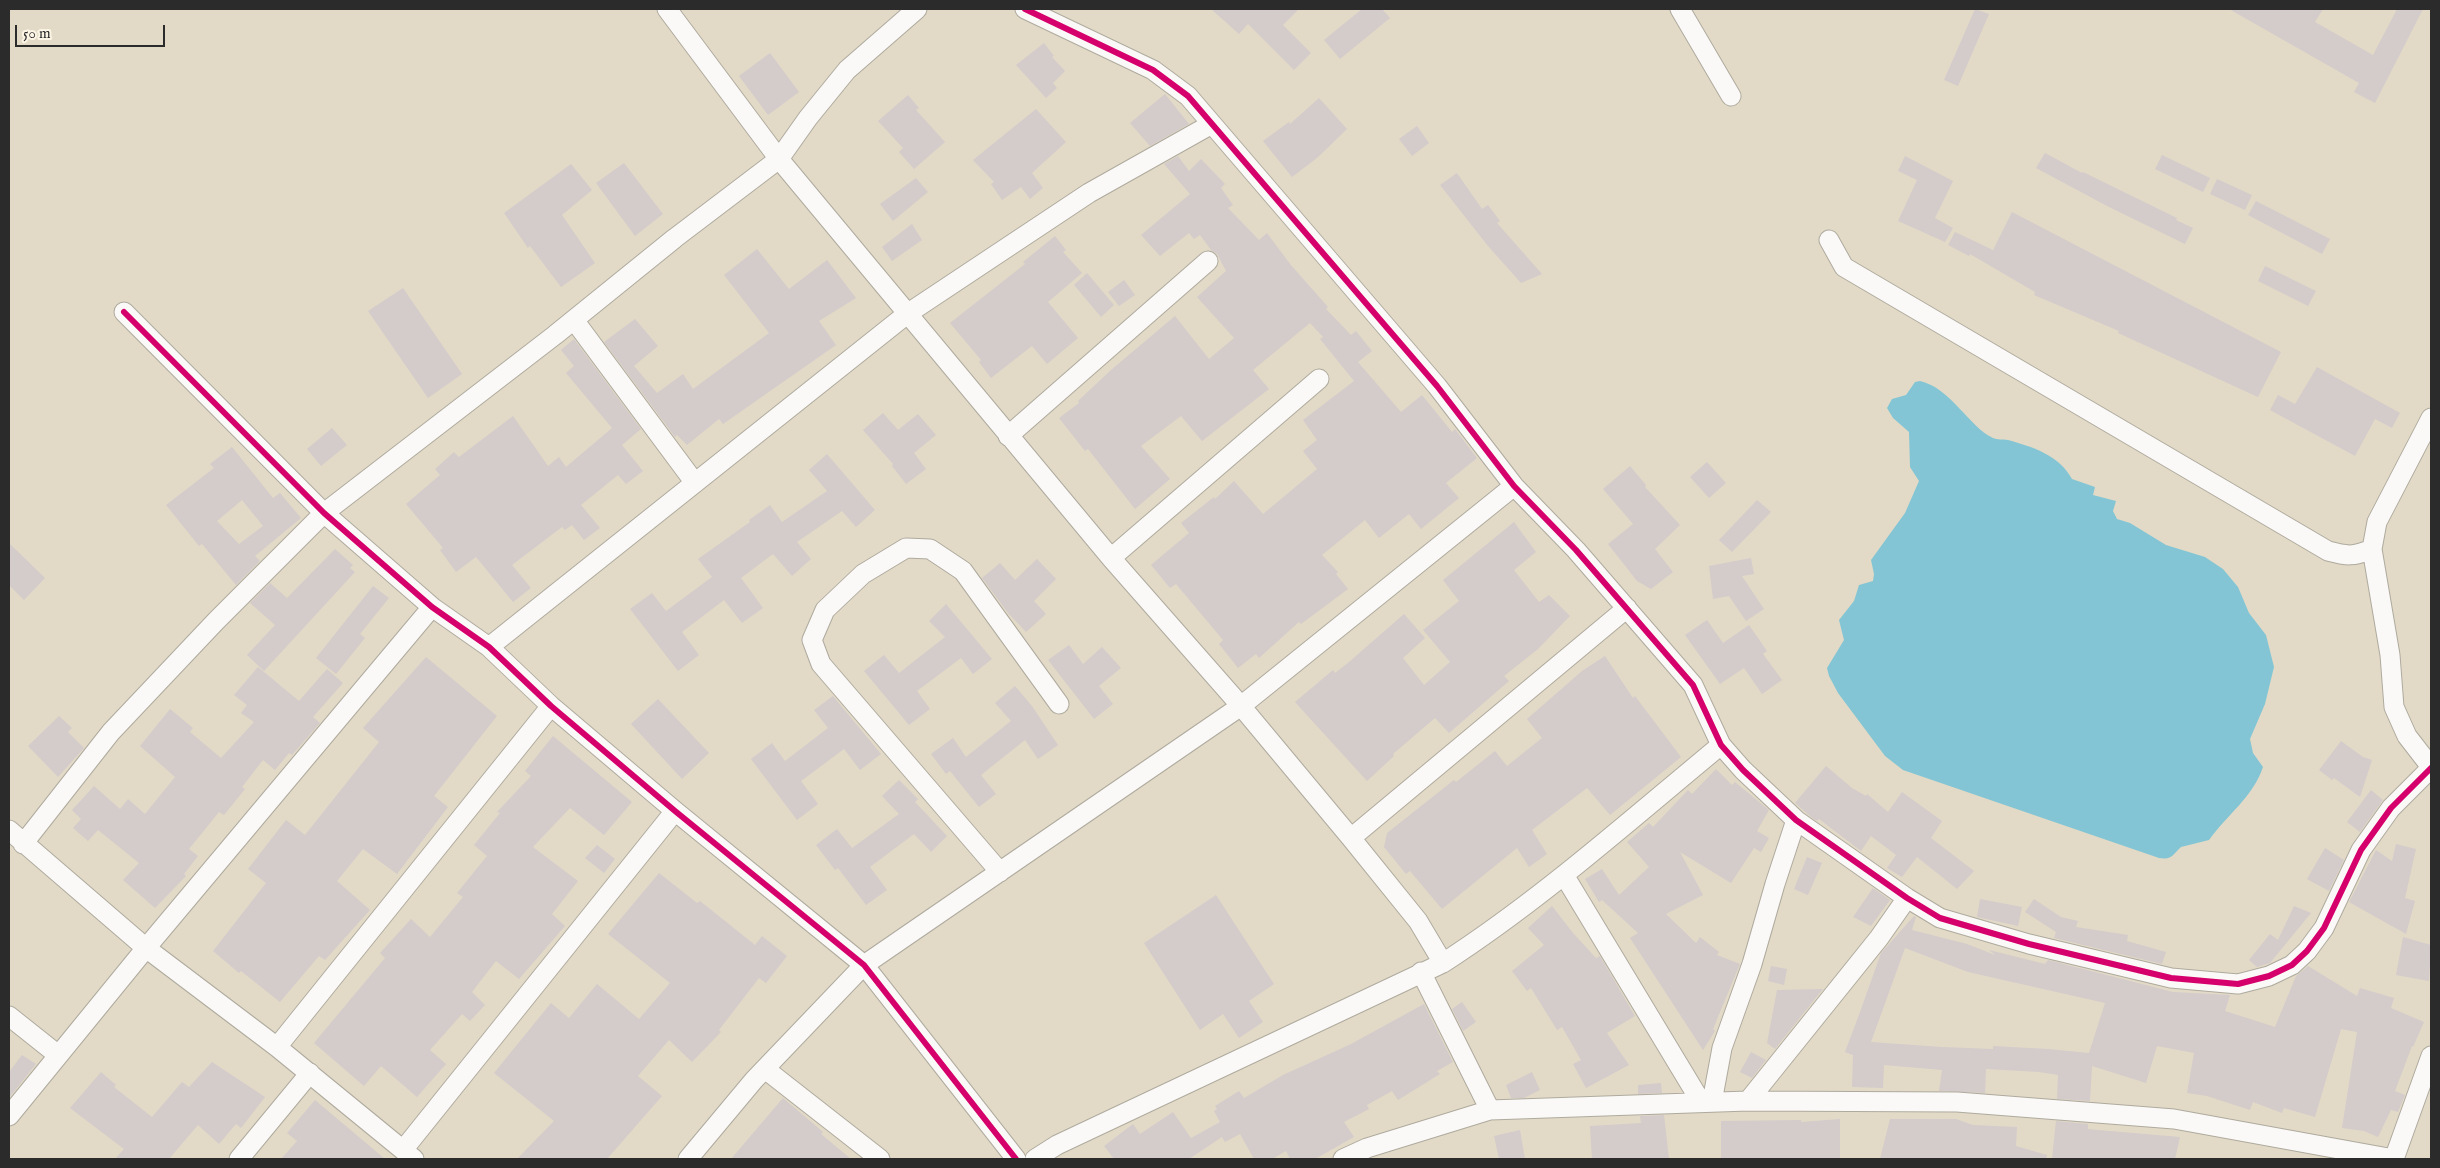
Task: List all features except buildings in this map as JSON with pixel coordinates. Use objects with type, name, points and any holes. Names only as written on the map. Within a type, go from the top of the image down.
[{"type":"street","points":[[667,9],[779,158],[907,314],[1110,558],[1241,706],[1351,838],[1418,921],[1443,963]]},
{"type":"street","points":[[23,844],[111,732],[216,621],[324,513],[574,320],[675,238],[779,158],[808,118],[848,70],[917,9]]},
{"type":"street","points":[[1025,9],[1153,70],[1188,96],[1210,125],[1438,386],[1514,486],[1576,550],[1693,686],[1721,745],[1743,770],[1796,820],[1906,898],[1940,918],[2029,944],[2171,978],[2238,984],[2269,976],[2292,965],[2307,951],[2324,928],[2361,850],[2391,808],[2431,767],[2407,736],[2394,707],[2390,655],[2372,549],[2377,522],[2431,418]]},
{"type":"street","points":[[1680,9],[1731,96]]},
{"type":"street","points":[[489,647],[907,314],[1089,192],[1210,125]]},
{"type":"street","points":[[1829,240],[1844,267],[2328,551],[2345,556],[2356,556],[2372,549]]},
{"type":"street","points":[[1008,436],[1208,261]]},
{"type":"street","points":[[124,312],[324,513],[432,606],[489,647],[551,706],[675,811],[864,965],[1016,1159]]},
{"type":"street","points":[[574,320],[695,483]]},
{"type":"street","points":[[1110,558],[1319,378]]},
{"type":"street","points":[[688,1159],[765,1069],[864,965],[1241,706],[1514,486]]},
{"type":"street","points":[[1000,872],[821,664],[812,640],[825,610],[863,574],[906,548],[930,549],[963,571],[1059,704]]},
{"type":"street","points":[[9,1116],[146,948],[432,606]]},
{"type":"street","points":[[1351,838],[1627,608]]},
{"type":"street","points":[[277,1047],[551,706]]},
{"type":"street","points":[[1035,1159],[1066,1140],[1443,963],[1482,938],[1564,875],[1721,745]]},
{"type":"street","points":[[9,830],[146,948],[310,1073],[408,1155],[675,811]]},
{"type":"street","points":[[1707,1102],[1722,1048],[1752,964],[1796,820]]},
{"type":"street","points":[[1564,875],[1707,1102]]},
{"type":"street","points":[[1748,1101],[1878,938],[1906,898]]},
{"type":"street","points":[[1421,972],[1490,1110]]},
{"type":"street","points":[[9,1016],[58,1055]]},
{"type":"street","points":[[1344,1159],[1367,1148],[1490,1110],[1748,1101],[1957,1102],[2174,1119],[2394,1159],[2431,1056]]},
{"type":"street","points":[[765,1069],[880,1159]]},
{"type":"street","points":[[239,1159],[310,1073]]},
{"type":"water","points":[[1920,381],[1941,391],[1975,425],[1993,438],[2008,440],[2045,453],[2060,464],[2072,479],[2095,487],[2093,495],[2116,501],[2113,511],[2117,519],[2130,523],[2166,545],[2205,557],[2223,569],[2238,587],[2249,613],[2266,635],[2274,667],[2265,704],[2250,739],[2253,753],[2263,767],[2253,788],[2209,840],[2181,847],[2170,858],[2159,858],[1903,770],[1885,756],[1838,693],[1827,668],[1844,640],[1839,620],[1854,601],[1859,585],[1873,581],[1874,574],[1871,560],[1905,513],[1919,481],[1910,467],[1909,432],[1893,418],[1887,408],[1892,399],[1906,395],[1915,382]]},
{"type":"cycle path","points":[[1025,9],[1153,70],[1188,96],[1437,386],[1514,486],[1576,550],[1693,685],[1721,745],[1743,770],[1796,820],[1907,898],[1940,918],[2029,944],[2171,978],[2238,984],[2269,976],[2292,965],[2307,951],[2324,928],[2361,850],[2391,808],[2431,768]]},
{"type":"cycle path","points":[[124,312],[324,513],[432,607],[489,647],[551,706],[675,811],[864,965],[1016,1159]]}]
